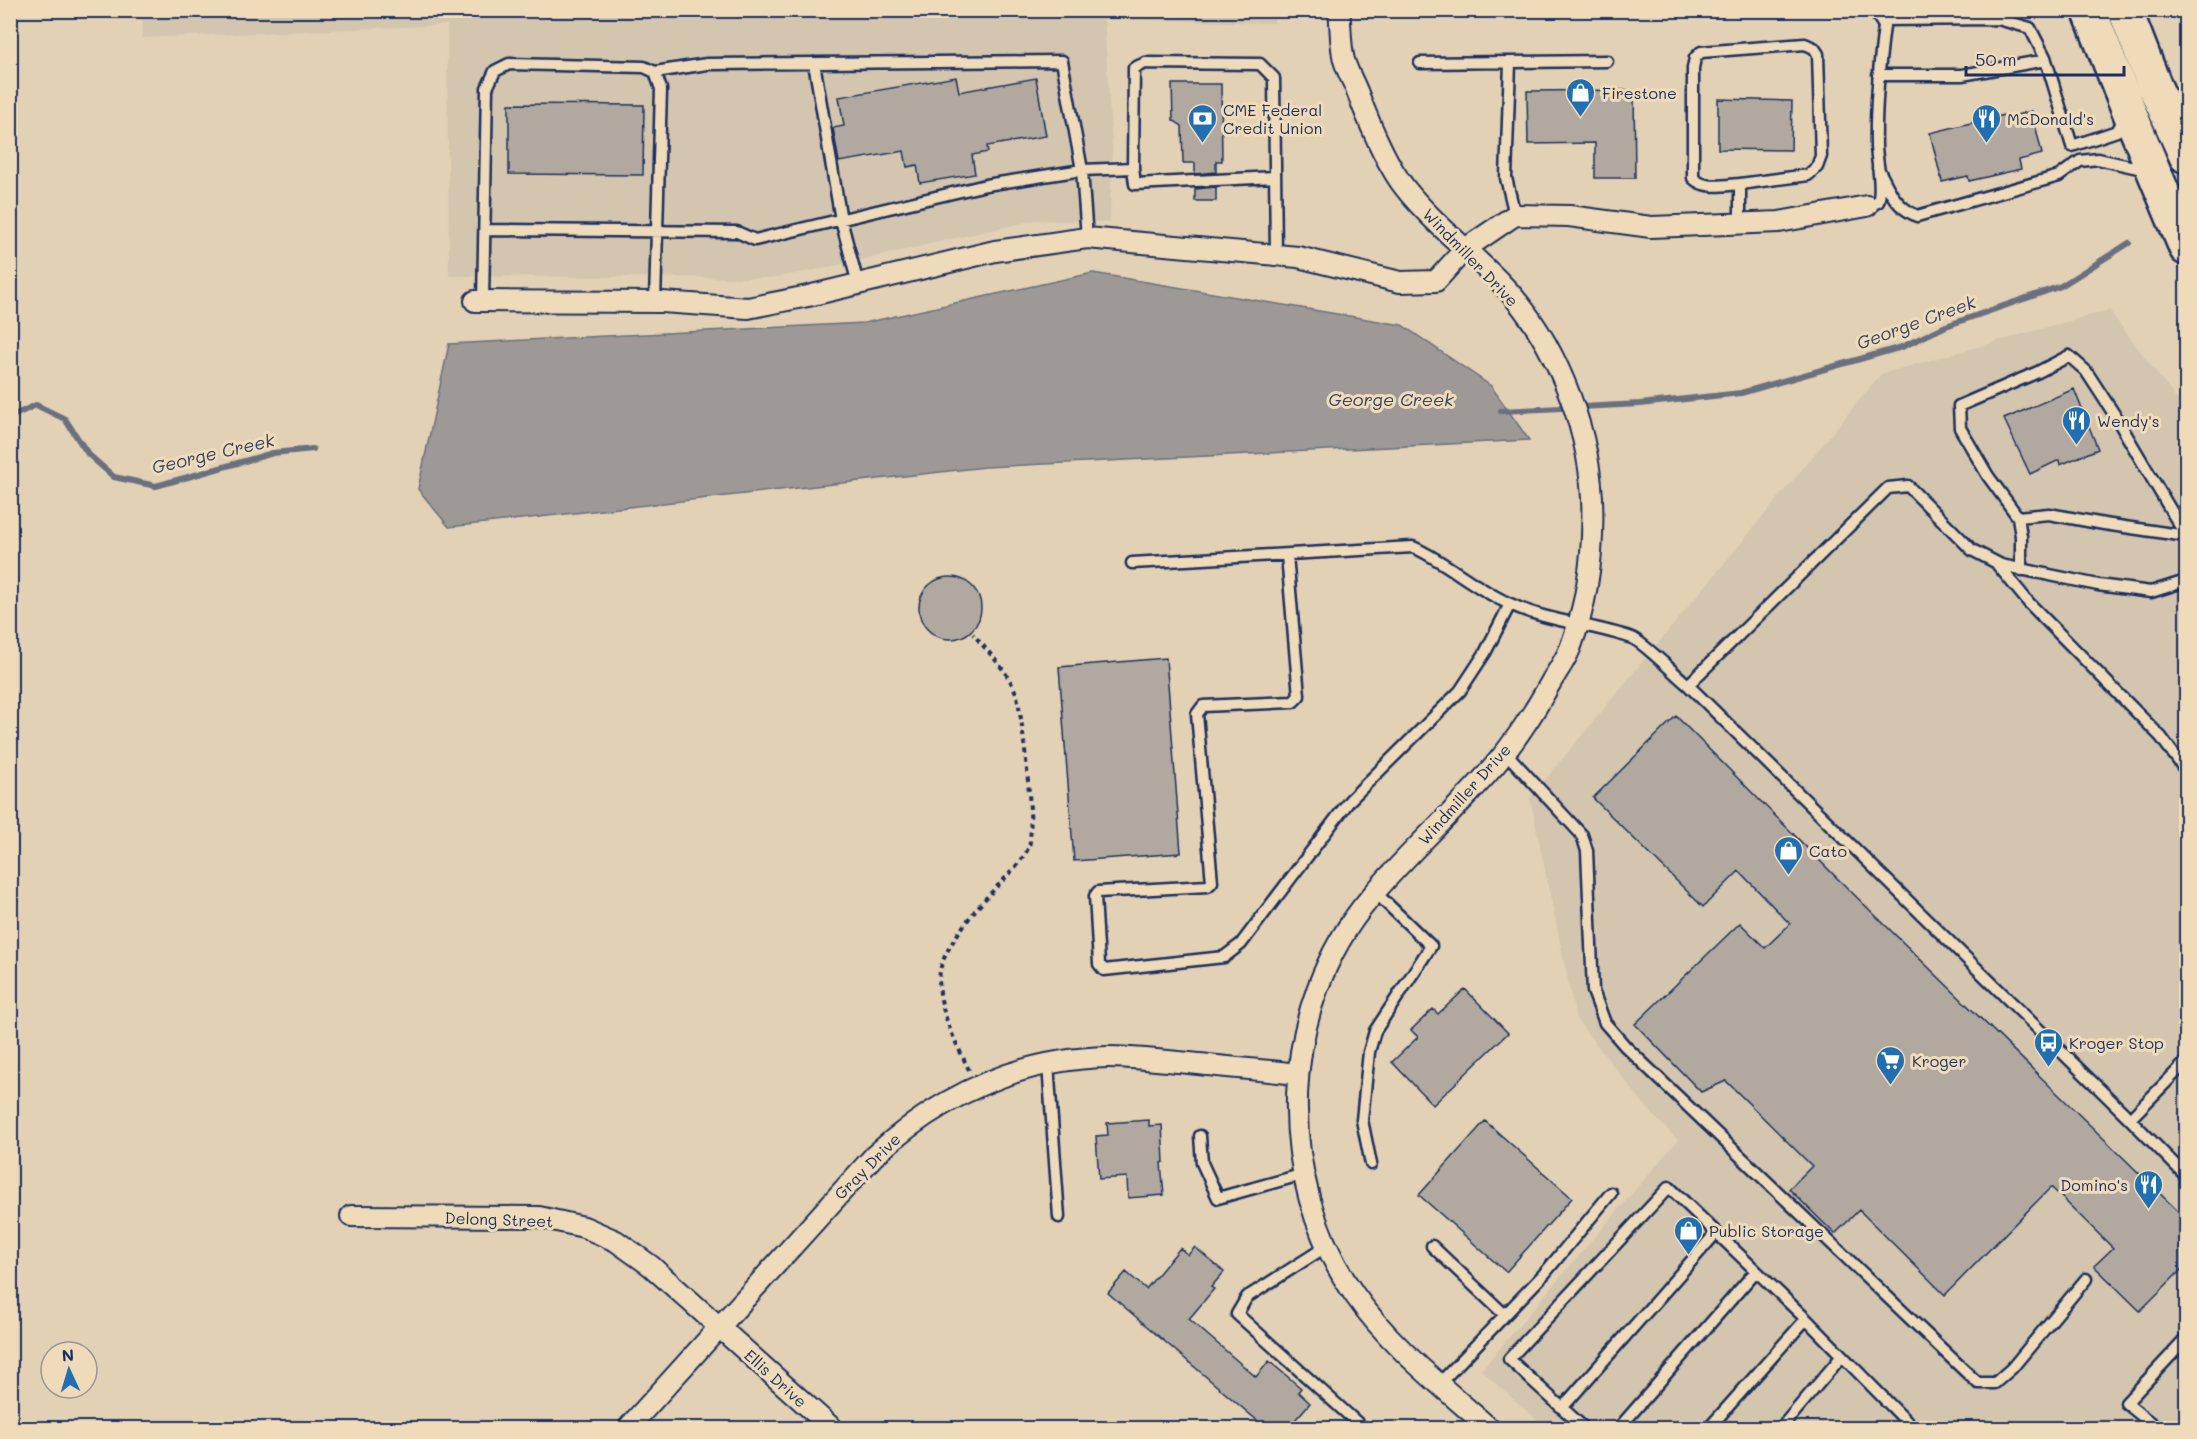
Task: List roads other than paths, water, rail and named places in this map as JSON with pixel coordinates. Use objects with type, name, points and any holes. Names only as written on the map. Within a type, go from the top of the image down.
[{"type":"highway","points":[[2089,10],[2187,248]]},
{"type":"highway","points":[[2125,10],[2155,87],[2187,156]]},
{"type":"street","name":"Windmiller Drive","points":[[1339,10],[1344,59],[1372,129],[1404,186],[1503,285],[1544,338],[1580,420],[1592,498],[1589,584],[1570,649],[1533,714],[1505,752],[1375,892],[1347,929],[1317,991],[1303,1041],[1298,1074],[1297,1128],[1304,1174],[1309,1196],[1327,1246],[1351,1290],[1395,1344],[1489,1428]]},
{"type":"street","points":[[479,301],[655,302],[748,308],[995,251],[1087,238],[1298,257],[1400,282],[1436,281],[1465,249],[1515,215],[1569,216],[1650,227],[1779,222],[1867,206]]},
{"type":"street","name":"Gray Drive","points":[[628,1428],[874,1156],[900,1132],[928,1112],[958,1095],[1006,1075],[1048,1064],[1108,1058],[1144,1059],[1298,1074]]},
{"type":"street","name":"Delong Street","points":[[351,1216],[539,1217],[584,1227],[631,1249],[719,1327]]},
{"type":"street","name":"Ellis Drive","points":[[719,1327],[832,1428]]},
{"type":"lane","points":[[1877,15],[1998,19],[2030,28],[2046,60],[2072,146],[2117,131],[2129,111]]},
{"type":"lane","points":[[1867,206],[1878,202],[1881,195],[1876,125],[1878,75],[1884,26],[1877,15]]},
{"type":"lane","points":[[1805,44],[1814,48],[1818,54],[1821,156],[1818,167],[1808,175],[1740,184],[1709,186],[1698,183],[1693,178],[1692,68],[1695,58],[1701,52],[1805,44]]},
{"type":"lane","points":[[1878,75],[1962,75],[2046,60]]},
{"type":"lane","points":[[479,301],[486,230],[487,87],[495,70],[509,64],[644,67],[655,72],[707,64],[1062,61],[1082,170],[1087,238]]},
{"type":"lane","points":[[1420,63],[1607,61]]},
{"type":"lane","points":[[814,63],[841,220],[858,284]]},
{"type":"lane","points":[[1275,177],[1135,184],[1134,68],[1145,63],[1260,64],[1274,78],[1276,255]]},
{"type":"lane","points":[[1510,63],[1506,178],[1515,215]]},
{"type":"lane","points":[[655,72],[661,89],[655,302]]},
{"type":"lane","points":[[1878,168],[1891,194],[1904,211],[1917,216],[2059,176],[2080,161],[2098,159],[2154,172]]},
{"type":"lane","points":[[486,230],[737,232],[755,240],[986,185],[1082,170],[1134,168]]},
{"type":"lane","points":[[1740,184],[1740,224]]},
{"type":"lane","points":[[2021,570],[2022,536],[2018,517],[1988,476],[1960,428],[1959,406],[2069,356],[2086,370],[2187,536]]},
{"type":"lane","points":[[1688,685],[1888,488],[1908,486],[1972,550],[1996,562],[2021,570],[2098,585],[2151,592],[2187,581]]},
{"type":"lane","points":[[2018,517],[2049,514],[2187,536]]},
{"type":"lane","points":[[1132,563],[1413,548],[1430,555],[1510,604],[1577,625],[1634,639],[1688,685],[2187,1176]]},
{"type":"lane","points":[[1287,555],[1299,696],[1293,702],[1203,706],[1197,714],[1212,882],[1208,886],[1098,892],[1095,896],[1099,963],[1104,970],[1224,957],[1240,944],[1350,800],[1460,691],[1485,653],[1510,604]]},
{"type":"lane","points":[[1996,562],[2029,603],[2161,737],[2187,771]]},
{"type":"lane","points":[[1505,752],[1582,835],[1587,851],[1593,991],[1605,1023],[1625,1046],[1978,1383],[1995,1383],[2012,1368],[2086,1278]]},
{"type":"lane","points":[[1371,1164],[1362,1120],[1369,1053],[1375,1031],[1431,946],[1375,892]]},
{"type":"lane","points":[[2130,1119],[2187,1062]]},
{"type":"lane","points":[[1048,1064],[1059,1217]]},
{"type":"lane","points":[[1200,1136],[1202,1163],[1218,1198],[1304,1174]]},
{"type":"lane","points":[[1584,1428],[1509,1359],[1669,1187],[1806,1319],[1910,1427]]},
{"type":"lane","points":[[1439,1384],[1545,1273],[1611,1193]]},
{"type":"lane","points":[[1562,1408],[1716,1233]]},
{"type":"lane","points":[[1327,1246],[1247,1297],[1237,1314],[1363,1428]]},
{"type":"lane","points":[[1432,1246],[1505,1315]]},
{"type":"lane","points":[[1619,1428],[1756,1271]]},
{"type":"lane","points":[[1709,1428],[1806,1319]]},
{"type":"lane","points":[[2157,1428],[2126,1403],[2187,1339]]},
{"type":"lane","points":[[1781,1428],[1842,1356]]},
{"type":"water","points":[[1093,273],[1402,325],[1491,386],[1529,440],[985,467],[449,527],[418,489],[449,344],[864,323]]},
{"type":"waterway","name":"George Creek","points":[[1501,411],[1640,404],[1741,393],[1902,347],[1946,326],[2061,286],[2129,243]]},
{"type":"waterway","name":"George Creek","points":[[10,417],[36,405],[65,419],[88,454],[114,477],[156,486],[273,453],[313,449]]},
{"type":"place","name":"Firestone","points":[[1581,118]]},
{"type":"place","name":"CME Federal Credit Union","points":[[1202,144]]},
{"type":"place","name":"McDonald's","points":[[1986,144]]},
{"type":"place","name":"Wendy's","points":[[2076,446]]},
{"type":"place","name":"Cato","points":[[1788,876]]},
{"type":"place","name":"Kroger Stop","points":[[2048,1068]]},
{"type":"place","name":"Kroger","points":[[1891,1086]]},
{"type":"place","name":"Domino's","points":[[2149,1210]]},
{"type":"place","name":"Public Storage","points":[[1688,1256]]}]
